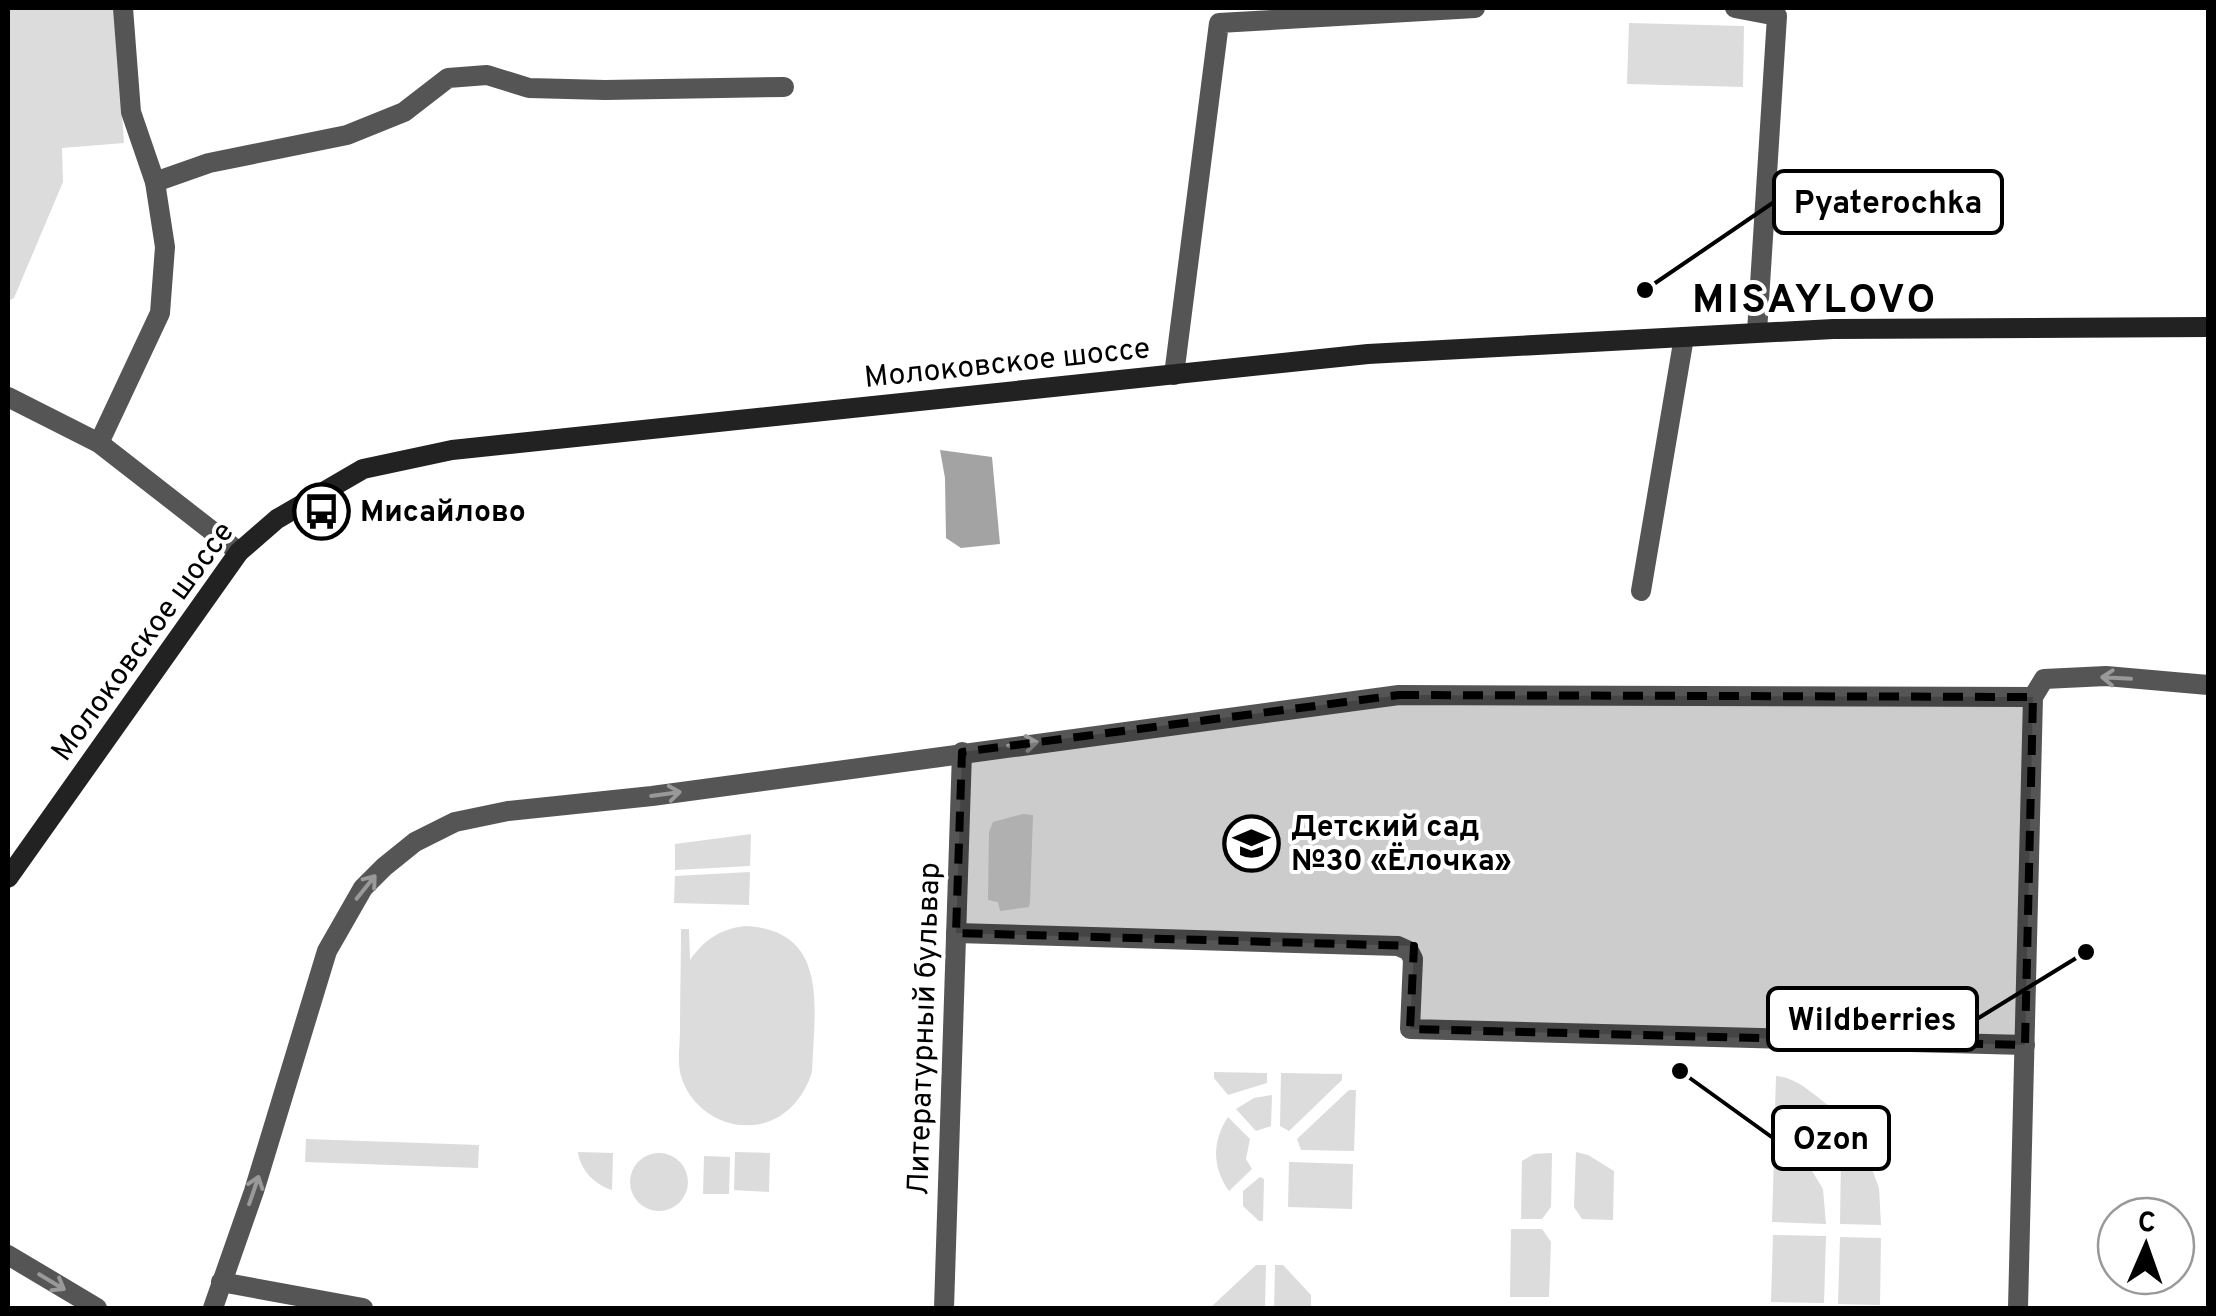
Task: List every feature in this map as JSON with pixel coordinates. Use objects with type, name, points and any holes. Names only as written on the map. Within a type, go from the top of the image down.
[{"type":"main road","name":"Молоковское шоссе","points":[[8,878],[239,552],[276,519],[364,469],[452,450],[1368,354],[1833,329],[2208,327]]},
{"type":"street","points":[[98,443],[160,312],[166,247],[156,182],[131,112],[123,8]]},
{"type":"street","points":[[1174,375],[1219,23],[1476,8]]},
{"type":"street","points":[[1735,8],[1777,16],[1757,332]]},
{"type":"street","points":[[156,182],[209,163],[348,134],[404,112],[448,78],[487,75],[529,88],[604,90],[784,86]]},
{"type":"street","points":[[1640,591],[1684,337]]},
{"type":"street","points":[[8,398],[98,443],[239,552]]},
{"type":"street","points":[[2018,1308],[2034,697],[2044,679],[2106,676],[2208,686]]},
{"type":"street","points":[[213,1308],[254,1191],[327,951],[363,888],[414,842],[455,822],[481,815],[652,796],[1398,695],[2034,697]]},
{"type":"street","name":"Литературный бульвар","points":[[944,1308],[962,752]]},
{"type":"street","points":[[956,933],[1398,946],[1413,959],[1410,1029],[2024,1045]]},
{"type":"street","points":[[8,1255],[97,1308]]},
{"type":"street","points":[[222,1282],[362,1308]]},
{"type":"highlighted area","points":[[1399,695],[2033,697],[2025,1045],[1410,1029],[1414,946],[956,933],[962,752]]},
{"type":"shaded area","points":[[8,8],[115,8],[124,143],[62,148],[63,182],[14,298],[8,301]]},
{"type":"shaded area","points":[[1629,23],[1744,26],[1743,87],[1627,84]]},
{"type":"shaded area","points":[[940,450],[992,457],[1000,544],[961,548],[946,538],[945,478]]},
{"type":"shaded area","points":[[1033,815],[1029,907],[1000,911],[998,902],[988,900],[989,832],[993,822]]},
{"type":"shaded area","points":[[751,834],[750,866],[675,870],[675,844]]},
{"type":"shaded area","points":[[750,872],[749,905],[674,903],[675,876]]},
{"type":"shaded area","points":[[745,926],[773,931],[792,942],[805,958],[814,1000],[812,1072],[804,1090],[778,1117],[747,1125],[723,1121],[701,1108],[686,1088],[679,1059],[681,929],[689,929],[690,960],[713,937]]},
{"type":"shaded area","points":[[1214,1072],[1267,1073],[1267,1083],[1228,1095],[1214,1078]]},
{"type":"shaded area","points":[[1281,1073],[1342,1074],[1342,1080],[1289,1131],[1280,1126]]},
{"type":"shaded area","points":[[1776,1076],[1797,1082],[1828,1105],[1827,1144],[1774,1143]]},
{"type":"shaded area","points":[[1349,1090],[1356,1090],[1354,1151],[1301,1150],[1297,1139]]},
{"type":"shaded area","points":[[1272,1095],[1271,1126],[1256,1131],[1236,1109],[1254,1098]]},
{"type":"shaded area","points":[[1228,1117],[1250,1139],[1246,1159],[1252,1169],[1229,1191],[1219,1173],[1216,1154],[1219,1135]]},
{"type":"shaded area","points":[[306,1139],[479,1145],[478,1168],[305,1162]]},
{"type":"shaded area","points":[[578,1152],[613,1153],[612,1190],[589,1176]]},
{"type":"shaded area","points":[[735,1152],[770,1153],[769,1192],[734,1190]]},
{"type":"shaded area","points":[[1576,1152],[1614,1171],[1613,1220],[1582,1219],[1574,1207]]},
{"type":"shaded area","points":[[659,1153],[680,1161],[688,1182],[680,1203],[659,1211],[638,1203],[630,1182],[638,1161]]},
{"type":"shaded area","points":[[1552,1153],[1551,1207],[1542,1219],[1521,1219],[1522,1161],[1534,1154]]},
{"type":"shaded area","points":[[704,1156],[730,1157],[729,1194],[703,1194]]},
{"type":"shaded area","points":[[1774,1156],[1803,1156],[1823,1189],[1826,1224],[1772,1222]]},
{"type":"shaded area","points":[[1841,1157],[1868,1158],[1879,1188],[1881,1225],[1840,1224]]},
{"type":"shaded area","points":[[1289,1162],[1353,1164],[1352,1209],[1288,1207]]},
{"type":"shaded area","points":[[1260,1177],[1264,1179],[1263,1221],[1243,1206],[1243,1191]]},
{"type":"shaded area","points":[[1511,1229],[1542,1229],[1551,1242],[1549,1297],[1510,1297]]},
{"type":"shaded area","points":[[1773,1235],[1826,1236],[1824,1303],[1771,1302]]},
{"type":"shaded area","points":[[1840,1237],[1881,1238],[1880,1305],[1838,1304]]},
{"type":"shaded area","points":[[1256,1265],[1266,1265],[1265,1308],[1210,1308]]},
{"type":"shaded area","points":[[1275,1265],[1283,1265],[1311,1295],[1311,1308],[1274,1308]]},
{"type":"place","name":"Pyaterochka","points":[[1645,290]]},
{"type":"place","name":"Мисайлово","points":[[321,511]]},
{"type":"place","name":"Детский сад №30 «Ёлочка»","points":[[1252,843]]},
{"type":"place","name":"Wildberries","points":[[2086,952]]},
{"type":"place","name":"Ozon","points":[[1680,1071]]},
{"type":"district","name":"MISAYLOVO","points":[[1815,298]]}]
